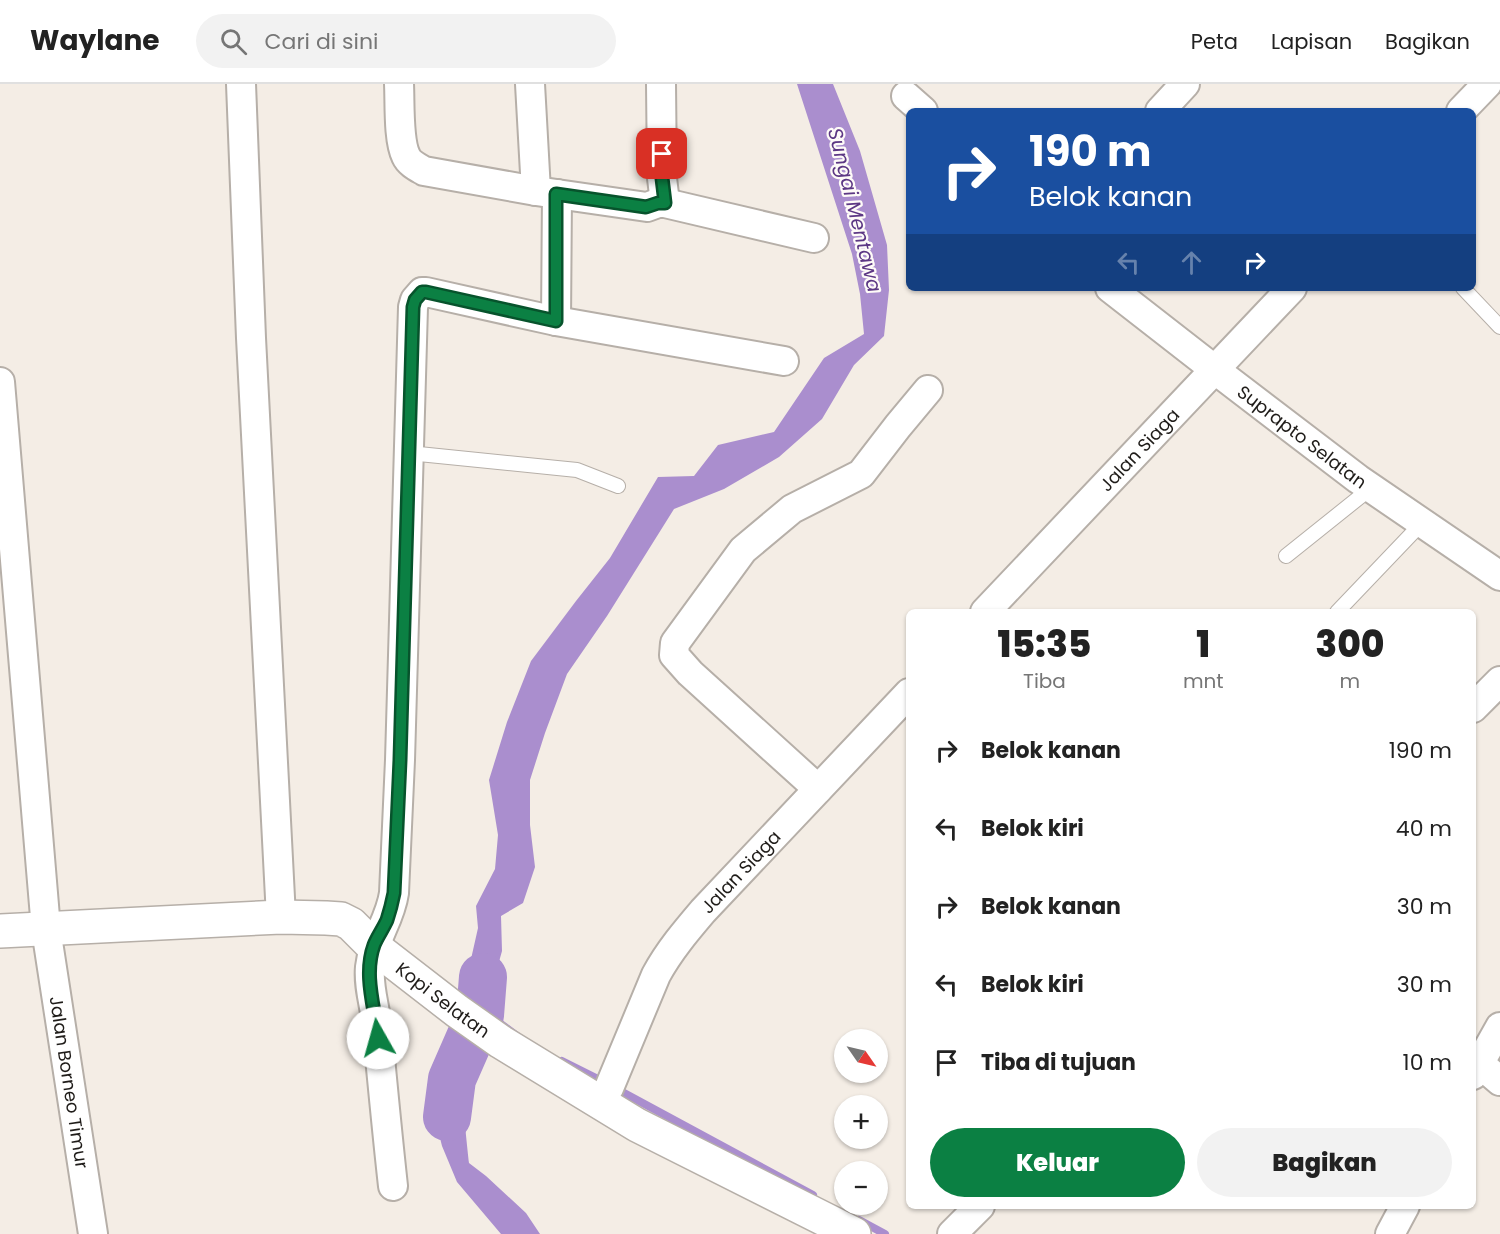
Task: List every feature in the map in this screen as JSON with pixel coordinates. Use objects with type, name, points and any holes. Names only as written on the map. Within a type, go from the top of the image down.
[{"type":"street","points":[[241,84],[251,338],[281,917]]},
{"type":"street","points":[[399,84],[402,144],[406,158],[424,171],[646,207],[665,203],[814,238]]},
{"type":"street","points":[[530,84],[546,192],[556,321]]},
{"type":"street","points":[[661,84],[662,178],[665,203]]},
{"type":"street","points":[[1163,108],[1185,84]]},
{"type":"street","points":[[1464,108],[1487,84]]},
{"type":"street","name":"Suprapto Selatan","points":[[1114,291],[1371,488],[1500,576]]},
{"type":"street","name":"Jalan Siaga","points":[[988,609],[1289,291]]},
{"type":"street","points":[[393,1185],[376,1017],[369,981],[373,946],[392,906],[394,893],[401,748],[413,307],[418,295],[426,292],[556,321],[784,361]]},
{"type":"street","name":"Jalan Borneo Timur","points":[[0,382],[46,928],[93,1234]]},
{"type":"street","points":[[818,789],[690,673],[674,655],[675,643],[743,550],[792,509],[861,474],[928,390]]},
{"type":"street","points":[[1476,705],[1500,681]]},
{"type":"street","name":"Jalan Siaga","points":[[607,1089],[656,975],[676,942],[906,696]]},
{"type":"street","name":"Kopi Selatan","points":[[0,931],[281,917],[341,920],[351,924],[373,946],[501,1042],[607,1089],[637,1125],[854,1234]]},
{"type":"street","points":[[1481,1070],[1500,1027]]},
{"type":"street","points":[[952,1234],[977,1209]]},
{"type":"street","points":[[1390,1234],[1403,1209]]},
{"type":"lane","points":[[1466,291],[1500,327]]},
{"type":"lane","points":[[409,453],[577,470],[618,486]]},
{"type":"lane","points":[[1286,556],[1371,488]]},
{"type":"lane","points":[[1340,609],[1422,523]]},
{"type":"water","name":"Sungai Mentawa","points":[[797,84],[833,84],[860,151],[887,245],[889,290],[884,336],[854,365],[822,419],[779,457],[724,489],[674,509],[607,616],[567,674],[530,780],[530,825],[535,867],[523,903],[501,916],[502,951],[486,1008],[548,1054],[462,999],[478,928],[476,906],[495,869],[498,835],[489,780],[507,722],[531,661],[610,558],[658,477],[694,476],[718,445],[774,432],[824,358],[864,334],[860,294],[852,254]]},
{"type":"water","points":[[444,1039],[467,1058],[464,1066],[463,1092],[469,1163],[526,1213],[540,1234],[501,1234],[457,1182],[438,1130],[435,1083],[445,1069]]},
{"type":"waterway","name":"Sungai Mentawa","points":[[447,1117],[452,1079],[480,1015],[483,977]]},
{"type":"waterway","points":[[562,1061],[813,1195]]},
{"type":"waterway","points":[[859,1220],[885,1234]]},
{"type":"route","points":[[378,1038],[369,981],[373,946],[392,906],[394,893],[415,300],[422,292],[426,292],[556,321],[556,194],[646,207],[665,203],[662,154]]}]
